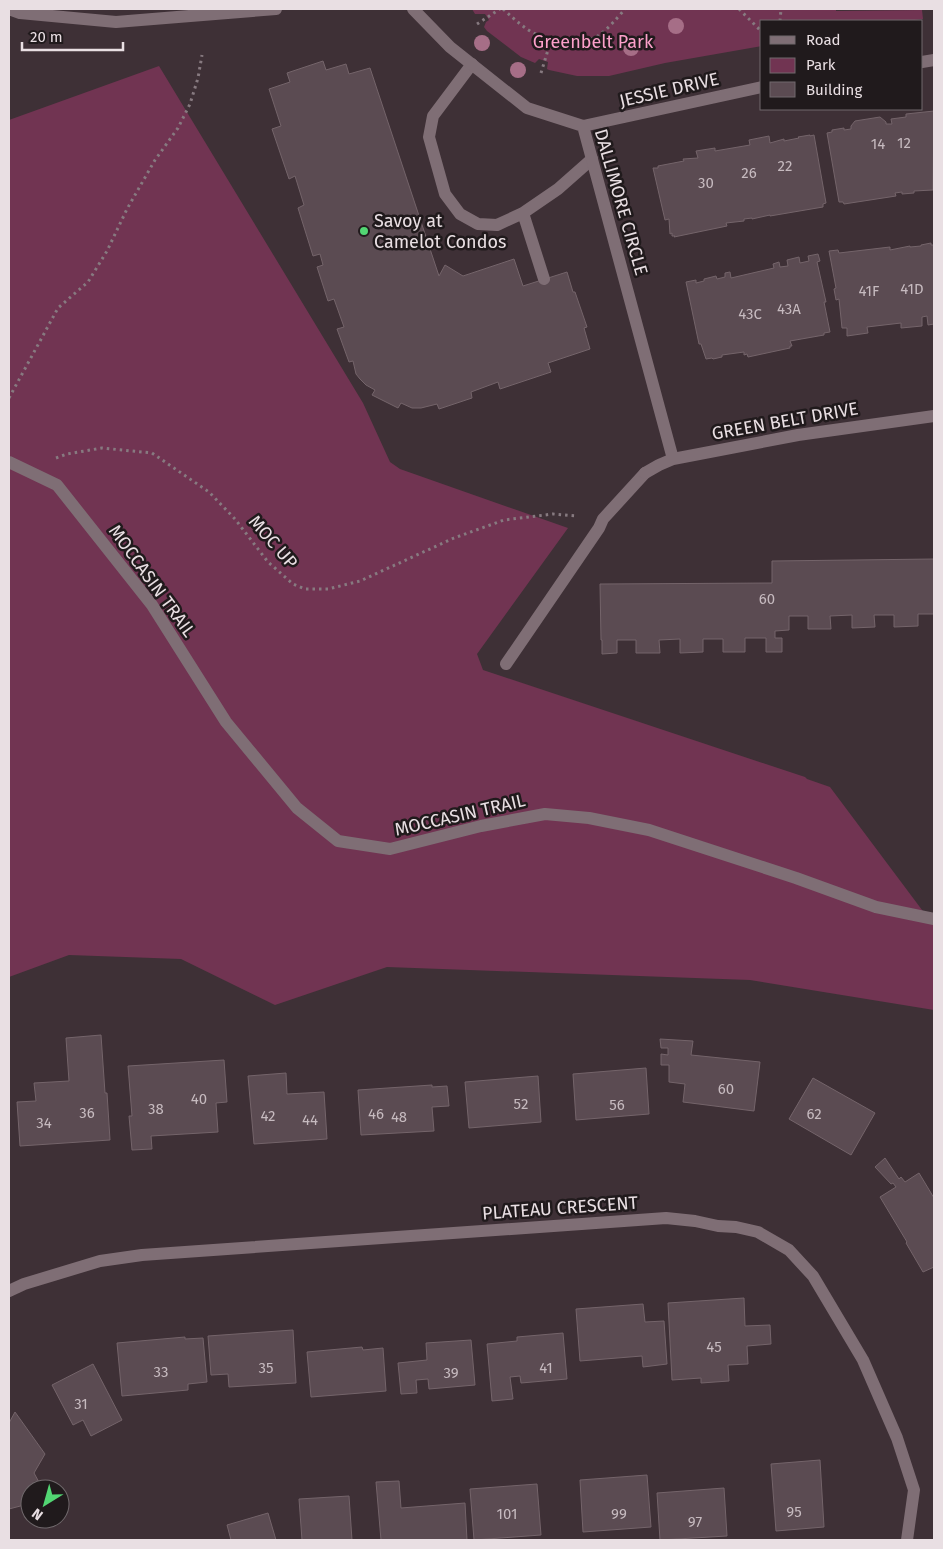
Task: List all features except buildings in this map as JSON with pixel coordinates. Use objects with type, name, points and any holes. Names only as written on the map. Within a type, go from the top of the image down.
[{"type":"street","points":[[9,9],[20,13],[116,22],[276,9]]},
{"type":"street","name":"DALLIMORE CIRCLE","points":[[413,9],[450,47],[527,108],[583,126],[673,459]]},
{"type":"street","points":[[472,64],[433,116],[429,137],[445,194],[460,214],[478,224],[497,225],[523,213],[558,189],[592,159]]},
{"type":"street","name":"JESSIE DRIVE","points":[[583,126],[760,87]]},
{"type":"street","points":[[523,213],[544,279]]},
{"type":"street","name":"GREEN BELT DRIVE","points":[[506,664],[603,520],[646,474],[659,464],[673,459],[798,435],[934,416]]},
{"type":"street","name":"MOCCASIN TRAIL","points":[[9,462],[58,485],[152,605],[226,722],[297,808],[338,841],[390,849],[481,826],[545,814],[589,818],[649,830],[796,878],[876,907],[934,919]]},
{"type":"street","name":"PLATEAU CRESCENT","points":[[9,1291],[100,1261],[142,1255],[666,1218],[736,1227],[758,1232],[789,1250],[813,1276],[863,1360],[897,1438],[914,1490],[907,1540]]},
{"type":"path","points":[[477,24],[501,9],[523,28],[546,39],[562,42],[594,38],[611,25],[625,9]]},
{"type":"path","points":[[739,9],[760,30]]},
{"type":"path","points":[[541,72],[551,40]]},
{"type":"path","points":[[9,398],[58,308],[88,282],[107,251],[127,209],[155,160],[178,128],[190,104],[198,78],[202,55]]},
{"type":"path","name":"MOC UP","points":[[24,469],[67,454],[102,448],[152,453],[209,492],[235,519],[268,562],[293,584],[305,589],[328,589],[360,581],[454,538],[504,520],[553,514],[603,520]]},
{"type":"green space","name":"Greenbelt Park","points":[[472,9],[836,9],[836,11],[922,10],[923,19],[760,20],[760,46],[665,63],[609,76],[577,76],[549,70],[547,69],[548,62],[539,59],[535,63],[521,57],[487,31],[484,27],[489,20],[485,14],[475,14]]},
{"type":"green space","points":[[159,66],[363,403],[390,462],[400,469],[568,528],[477,654],[483,670],[830,787],[934,926],[934,1010],[750,980],[387,967],[275,1005],[181,959],[69,955],[9,977],[9,120]]},
{"type":"place","name":"Savoy at Camelot Condos","points":[[364,231]]}]
